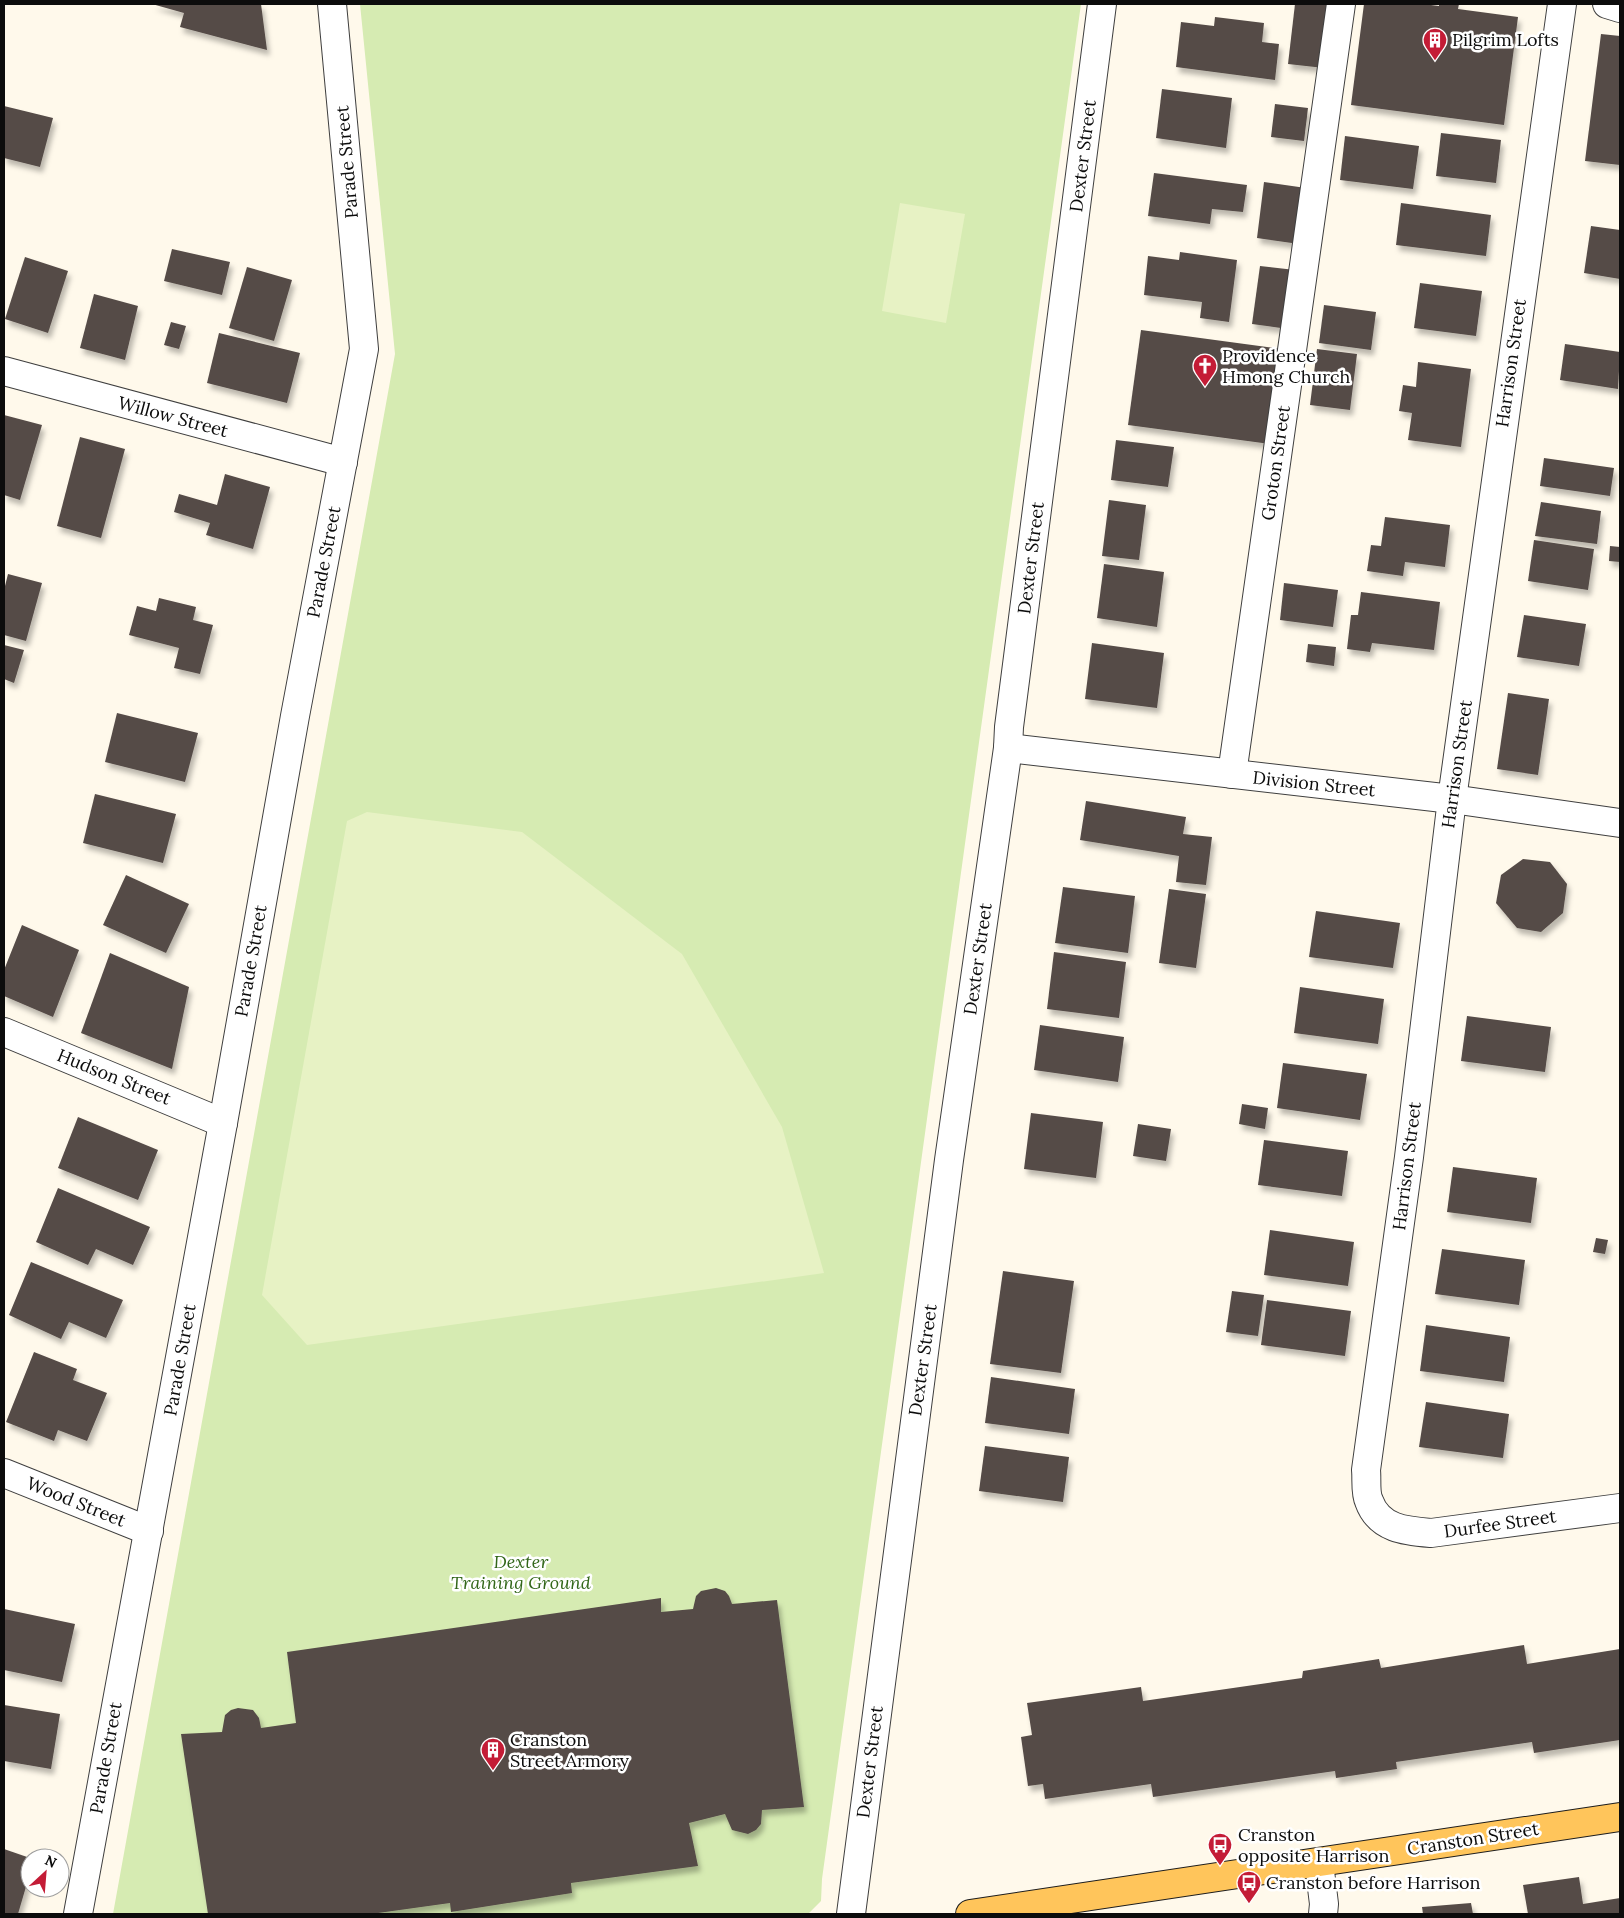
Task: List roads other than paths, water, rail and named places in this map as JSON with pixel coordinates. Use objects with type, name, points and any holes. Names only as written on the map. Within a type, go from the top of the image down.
[{"type":"main road","name":"Cranston Street","points":[[970,1914],[1620,1817]]},
{"type":"street","name":"Parade Street","points":[[78,1914],[223,1123],[288,754],[364,348],[332,4]]},
{"type":"street","name":"Dexter Street","points":[[851,1914],[949,1160],[1008,748],[1009,727],[1102,4]]},
{"type":"street","name":"Groton Street","points":[[1232,774],[1341,4]]},
{"type":"street","name":"Harrison Street","points":[[1382,1521],[1368,1501],[1366,1470],[1409,1158],[1452,799],[1562,4]]},
{"type":"street","points":[[1607,4],[1620,8]]},
{"type":"street","name":"Willow Street","points":[[4,371],[343,462]]},
{"type":"street","name":"Division Street","points":[[1008,748],[1452,799],[1620,823]]},
{"type":"street","name":"Hudson Street","points":[[4,1032],[223,1123]]},
{"type":"street","name":"Wood Street","points":[[4,1473],[149,1531]]},
{"type":"street","name":"Durfee Street","points":[[1382,1521],[1404,1531],[1431,1533],[1620,1508]]},
{"type":"street","points":[[1319,1863],[1324,1904],[1323,1914]]},
{"type":"place","name":"Pilgrim Lofts","points":[[1435,61]]},
{"type":"place","name":"Providence Hmong Church","points":[[1205,387]]},
{"type":"place","name":"Cranston Street Armory","points":[[493,1771]]},
{"type":"place","name":"Cranston opposite Harrison","points":[[1220,1866]]},
{"type":"place","name":"Cranston before Harrison","points":[[1249,1904]]},
{"type":"park label","name":"Dexter Training Ground","points":[[521,1572]]}]
